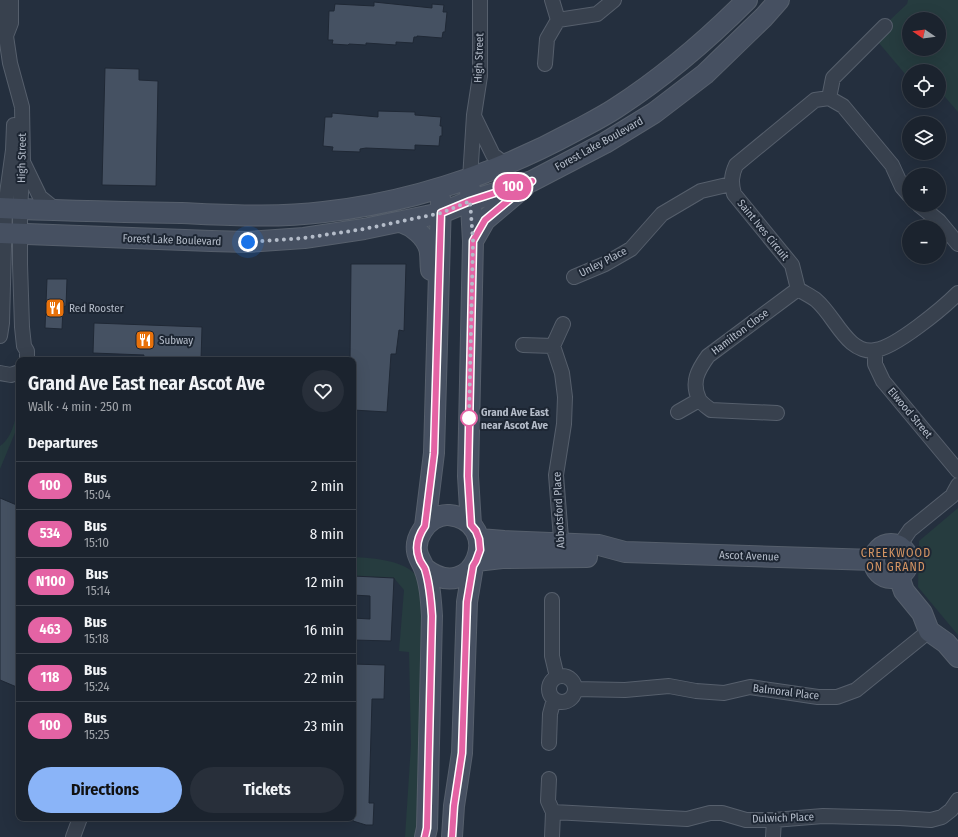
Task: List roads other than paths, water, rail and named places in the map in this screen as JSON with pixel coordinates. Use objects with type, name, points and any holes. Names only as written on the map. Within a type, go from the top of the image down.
[{"type":"street","name":"High Street","points":[[1,0],[1,22],[6,36],[10,63],[22,106],[24,162],[8,208]]},
{"type":"street","name":"High Street","points":[[6,36],[11,23],[11,0]]},
{"type":"street","name":"High Street","points":[[470,179],[474,115],[480,76],[480,0]]},
{"type":"street","points":[[545,64],[547,39],[558,20],[552,0]]},
{"type":"street","points":[[558,20],[597,14],[614,0]]},
{"type":"street","name":"Forest Lake Boulevard","points":[[8,208],[249,215],[291,214],[324,212],[377,204],[441,189],[470,179],[548,146],[616,109],[676,65],[715,32],[747,0]]},
{"type":"street","name":"Forest Lake Boulevard","points":[[8,233],[248,242],[304,238],[364,229],[441,213],[470,201],[532,181],[605,143],[654,113],[705,74],[780,0]]},
{"type":"street","points":[[829,98],[833,78],[885,26]]},
{"type":"street","name":"High Street","points":[[8,233],[8,208],[4,180],[13,150],[16,84]]},
{"type":"street","points":[[731,184],[732,175],[736,165],[815,100],[829,98],[843,106],[892,164],[902,187]]},
{"type":"street","points":[[474,115],[493,155],[505,164]]},
{"type":"street","points":[[24,162],[40,197],[56,210]]},
{"type":"street","points":[[452,837],[454,806],[462,753],[467,602],[475,564],[480,550],[475,532],[468,476],[473,241],[470,179]]},
{"type":"street","points":[[473,241],[485,220],[532,181]]},
{"type":"street","name":"Unley Place","points":[[574,277],[604,264],[631,249],[662,214],[701,191],[731,184]]},
{"type":"street","name":"Saint Ives Circuit","points":[[731,184],[734,194],[792,265],[798,289]]},
{"type":"street","points":[[425,837],[427,828],[432,616],[431,597],[424,568],[419,559],[417,550],[419,537],[425,526],[434,453],[441,189]]},
{"type":"street","points":[[928,212],[939,221],[958,244]]},
{"type":"street","points":[[401,222],[414,228],[429,247],[432,282],[439,286]]},
{"type":"street","points":[[0,336],[8,233]]},
{"type":"street","points":[[8,233],[24,346]]},
{"type":"street","points":[[798,289],[817,301],[852,343],[861,349],[875,351],[888,346],[915,329],[958,293]]},
{"type":"street","name":"Hamilton Close","points":[[699,400],[695,383],[698,370],[708,356],[798,289]]},
{"type":"street","points":[[523,345],[553,346],[563,324]]},
{"type":"street","points":[[0,340],[13,338],[19,341],[27,351],[27,357]]},
{"type":"street","name":"Abbotsford Place","points":[[553,346],[562,372],[565,397],[564,424],[556,475],[562,550]]},
{"type":"street","name":"Elwood Street","points":[[875,351],[875,364],[883,381],[958,471]]},
{"type":"street","points":[[0,373],[11,375],[16,373]]},
{"type":"street","points":[[678,412],[699,400],[711,410],[777,413]]},
{"type":"street","points":[[899,546],[910,530],[952,496],[958,484]]},
{"type":"street","points":[[425,526],[435,518],[448,515],[460,518],[475,532]]},
{"type":"street","name":"Ascot Avenue","points":[[475,532],[504,541],[562,550]]},
{"type":"street","points":[[888,544],[899,546],[906,554],[907,568],[898,577],[887,578],[877,572],[874,560],[877,550],[888,544]]},
{"type":"street","name":"Ascot Avenue","points":[[475,564],[502,558],[599,545],[625,552],[874,560]]},
{"type":"street","points":[[424,568],[433,575],[444,578],[455,578],[465,574],[475,564]]},
{"type":"street","points":[[898,577],[904,591],[922,613],[929,631],[946,643],[958,657]]},
{"type":"street","points":[[552,600],[552,656],[557,677]]},
{"type":"street","name":"Balmoral Place","points":[[575,689],[625,690],[669,686],[696,691],[724,693],[750,687],[837,697],[856,690],[929,631]]},
{"type":"street","points":[[561,676],[569,678],[574,685],[574,694],[567,701],[562,702],[554,700],[549,694],[551,681],[557,677],[561,676]]},
{"type":"street","points":[[549,743],[550,714],[554,700]]},
{"type":"street","points":[[548,779],[548,801],[554,812],[552,837]]},
{"type":"street","name":"Dulwich Place","points":[[554,812],[687,819],[710,813],[722,813],[746,820],[774,820],[823,816],[931,820],[942,817],[951,810],[958,800]]},
{"type":"street","points":[[773,837],[774,820]]},
{"type":"street","points":[[73,837],[79,821]]},
{"type":"place","name":"Red Rooster","points":[[55,308]]},
{"type":"place","name":"Subway","points":[[145,340]]},
{"type":"place","name":"Grand Ave East near Ascot Ave","points":[[469,418]]},
{"type":"district","name":"CREEKWOOD ON GRAND","points":[[896,560]]}]
